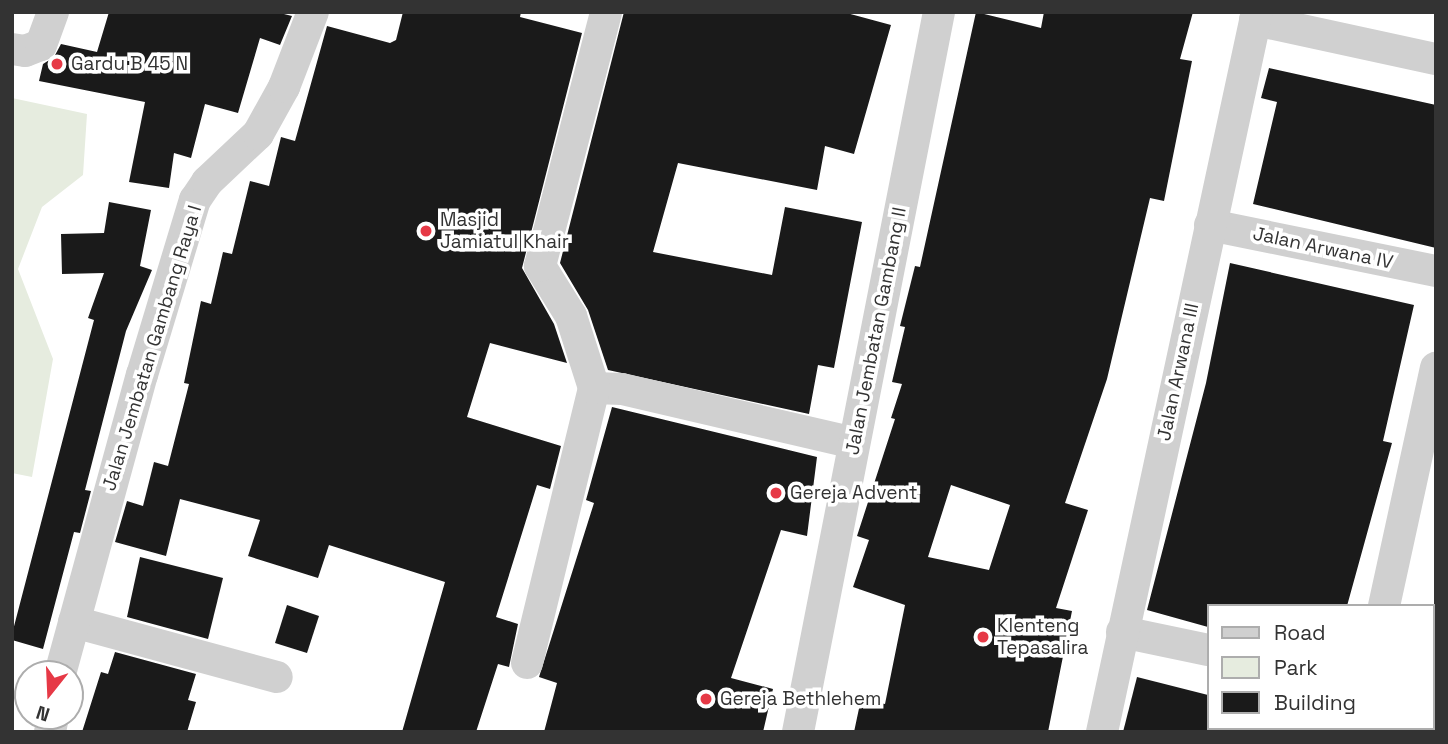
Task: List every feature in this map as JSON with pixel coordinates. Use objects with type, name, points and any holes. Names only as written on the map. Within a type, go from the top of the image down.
[{"type":"street","points":[[12,49],[25,51],[41,45],[53,12]]},
{"type":"street","name":"Jalan Jembatan Gambang Raya I","points":[[64,660],[195,200],[207,182],[258,134],[284,87],[313,12]]},
{"type":"street","points":[[527,663],[594,388],[571,316],[540,266],[606,12]]},
{"type":"street","name":"Jalan Jembatan Gambang II","points":[[798,732],[939,12]]},
{"type":"street","points":[[1256,16],[1436,59]]},
{"type":"street","name":"Jalan Arwana III","points":[[1102,732],[1256,16]]},
{"type":"street","name":"Jalan Arwana IV","points":[[1210,225],[1436,271]]},
{"type":"street","points":[[1384,604],[1436,368]]},
{"type":"street","points":[[594,388],[622,388],[854,443]]},
{"type":"street","points":[[74,622],[277,677]]},
{"type":"street","points":[[1122,632],[1206,650]]},
{"type":"green space","points":[[12,98],[87,114],[83,175],[42,207],[18,269],[53,359],[32,477],[12,473]]},
{"type":"building","points":[[109,12],[276,12],[292,16],[280,45],[260,38],[238,113],[205,104],[191,158],[174,153],[169,188],[129,182],[145,102],[39,81],[43,64],[54,57],[61,44],[97,52]]},
{"type":"building","points":[[403,12],[521,12],[520,17],[582,33],[522,268],[554,324],[567,363],[490,343],[467,417],[561,446],[550,489],[537,485],[496,617],[518,624],[509,667],[498,664],[476,732],[402,732],[445,582],[329,545],[318,578],[248,556],[260,520],[180,499],[166,556],[115,542],[127,501],[143,506],[154,462],[168,466],[189,384],[184,383],[201,301],[211,304],[223,252],[232,254],[250,181],[269,186],[281,137],[295,141],[327,26],[390,43],[396,40]]},
{"type":"building","points":[[624,12],[843,12],[891,25],[854,154],[825,146],[817,190],[678,163],[653,252],[772,275],[785,207],[862,222],[834,368],[818,365],[809,414],[608,370],[588,310],[560,263]]},
{"type":"building","points":[[976,12],[1041,28],[1044,12],[1193,12],[1180,59],[1192,61],[1164,201],[1150,198],[1107,379],[1065,503],[1088,510],[1056,608],[1072,611],[1048,732],[854,732],[861,699],[885,704],[905,605],[853,587],[869,540],[857,536],[895,419],[891,418],[902,384],[892,382],[905,327],[900,326],[915,266],[920,267]],"holes":[[[951,485],[1010,505],[989,570],[928,557]]]},
{"type":"building","points":[[1269,68],[1436,105],[1436,248],[1253,204],[1277,102],[1261,98]]},
{"type":"building","points":[[109,202],[151,210],[140,266],[152,270],[126,331],[85,490],[91,491],[80,533],[74,532],[43,649],[12,640],[12,634],[94,320],[88,318],[104,273],[62,274],[61,234],[104,233]]},
{"type":"building","points":[[1230,263],[1414,305],[1383,441],[1392,443],[1348,604],[1206,604],[1206,626],[1147,610],[1206,383]]},
{"type":"building","points":[[612,407],[817,457],[807,536],[781,530],[731,678],[773,689],[763,732],[544,732],[557,683],[539,677],[594,503],[586,500]]},
{"type":"building","points":[[140,557],[223,578],[208,639],[127,617]]},
{"type":"building","points":[[287,605],[319,616],[307,653],[275,643]]},
{"type":"building","points":[[115,652],[196,674],[188,700],[196,702],[187,732],[82,732],[101,672],[108,674]]},
{"type":"building","points":[[1137,677],[1206,694],[1208,732],[1123,732]]},
{"type":"place","name":"Gardu B 45 N","points":[[57,64]]},
{"type":"place","name":"Masjid Jamiatul Khair","points":[[426,231]]},
{"type":"place","name":"Gereja Advent","points":[[776,493]]},
{"type":"place","name":"Klenteng Tepasalira","points":[[983,637]]},
{"type":"place","name":"Gereja Bethlehem","points":[[706,699]]}]
